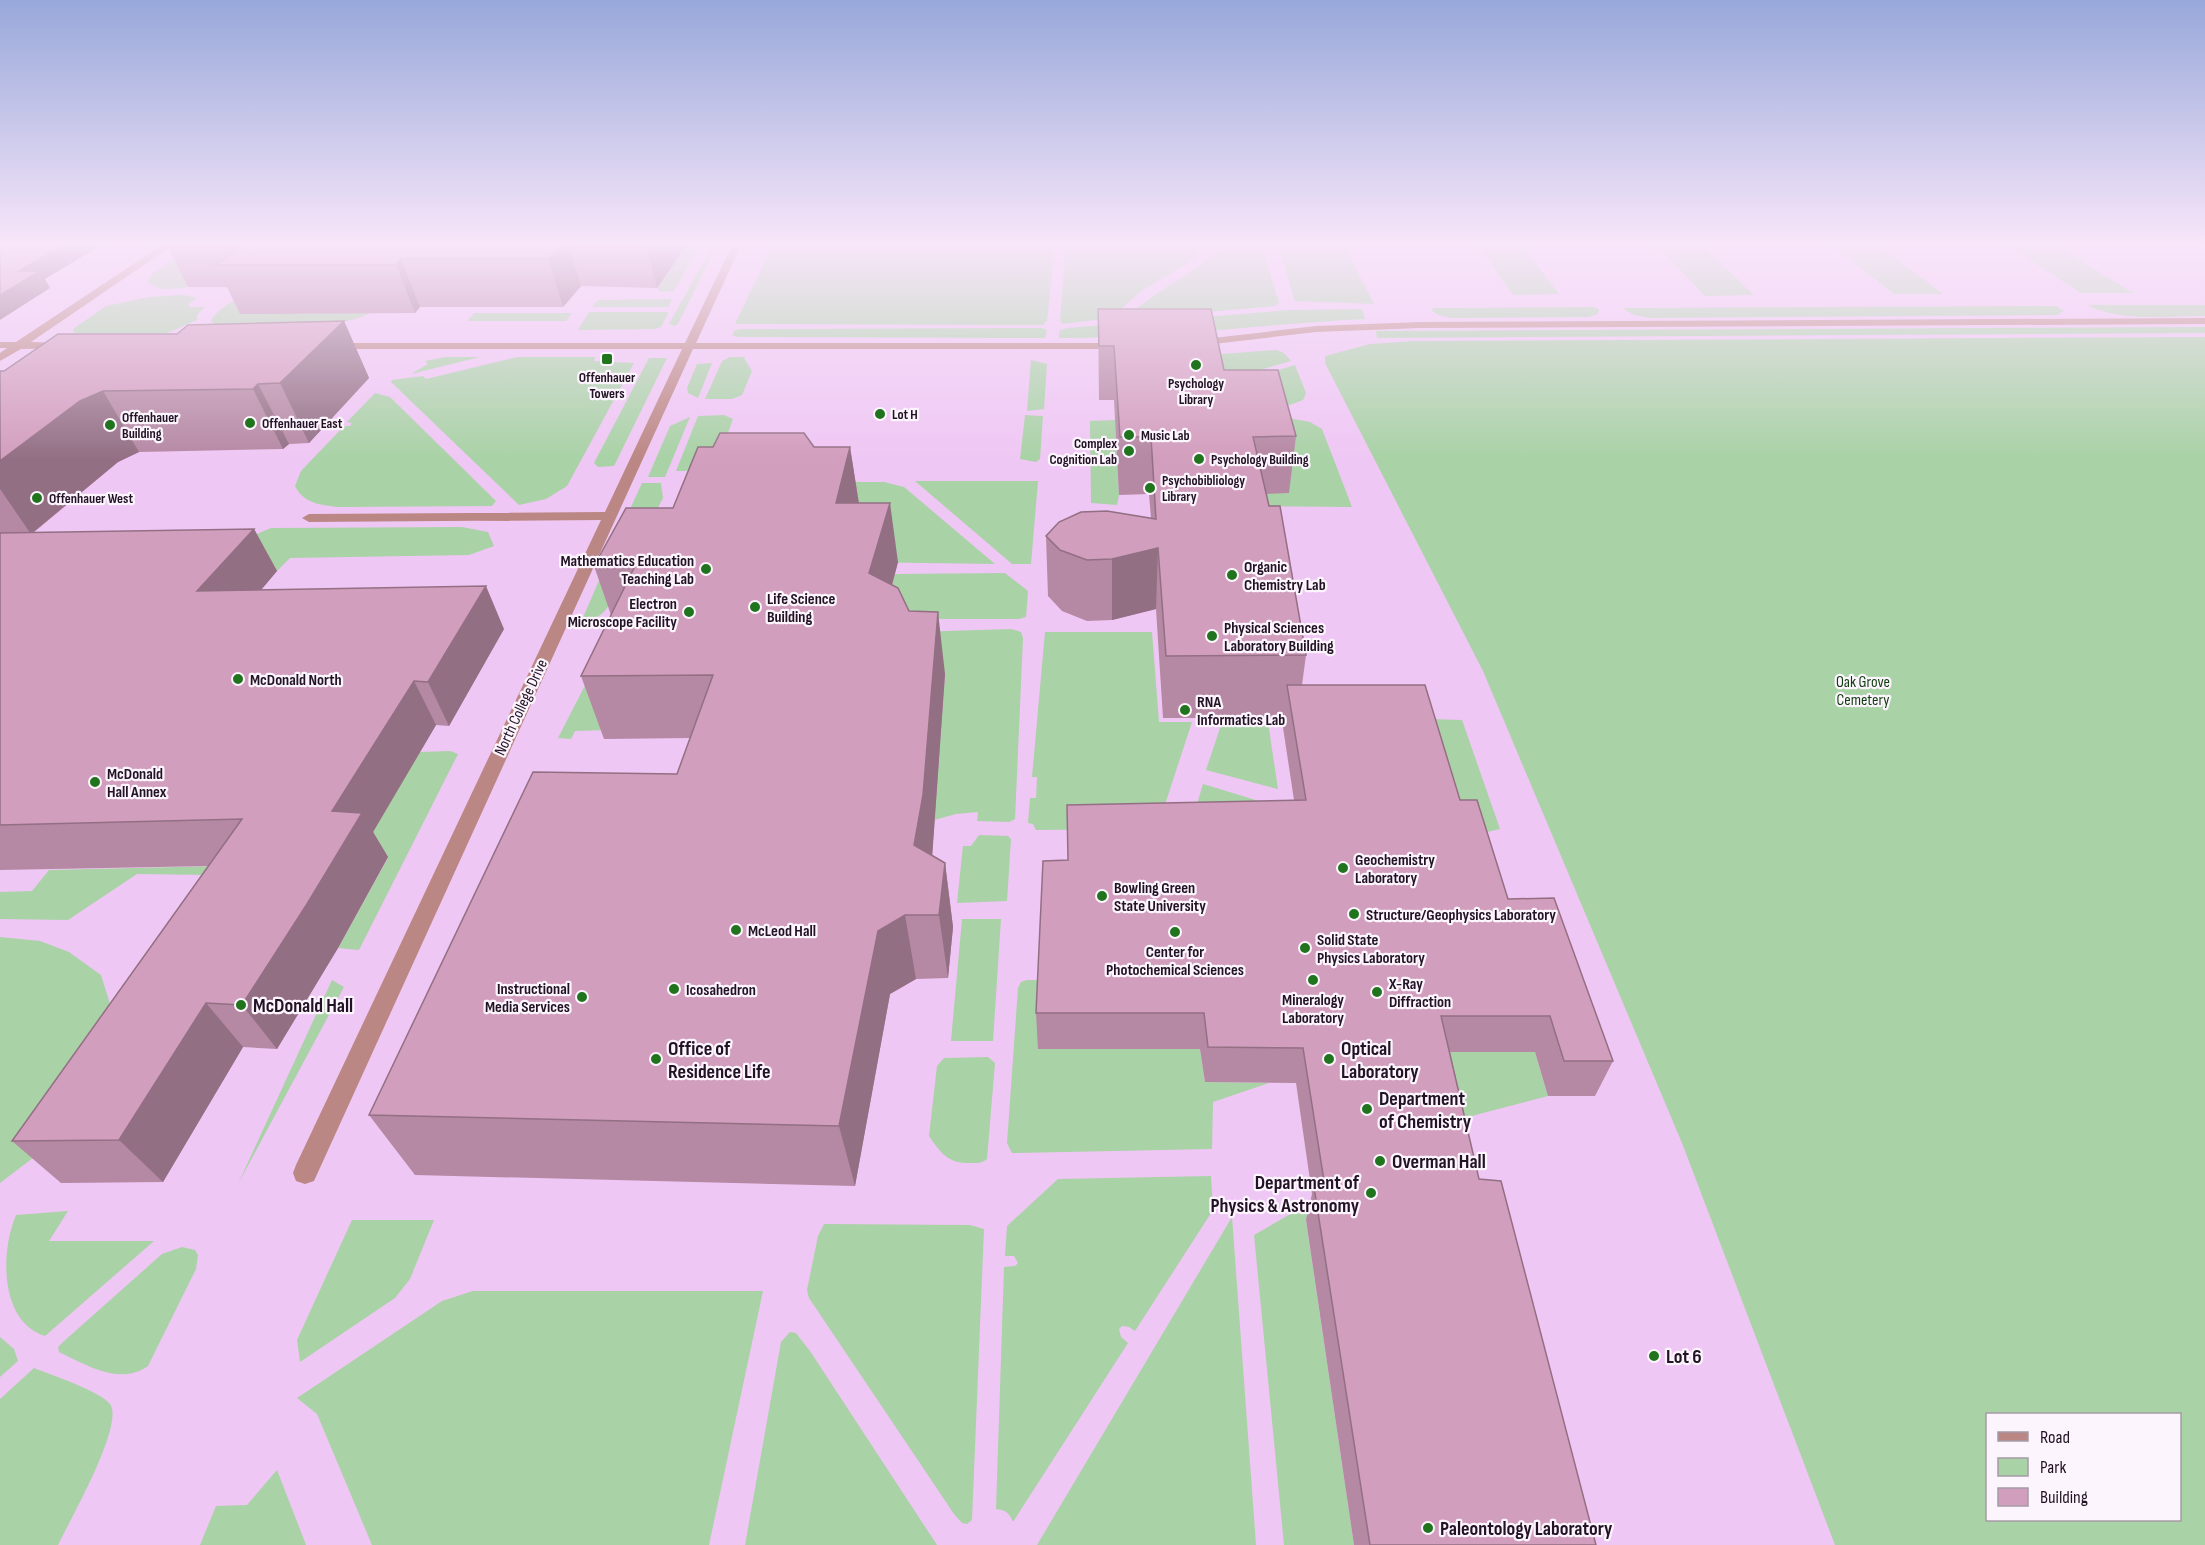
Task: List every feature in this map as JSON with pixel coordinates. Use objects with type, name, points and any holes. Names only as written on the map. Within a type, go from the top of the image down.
[{"type":"street","points":[[0,358],[64,315]]},
{"type":"street","name":"North College Drive","points":[[305,1173],[703,315]]},
{"type":"street","points":[[1182,343],[1316,329],[1420,325],[2205,321]]},
{"type":"street","points":[[0,345],[75,346]]},
{"type":"street","points":[[318,346],[1137,345]]},
{"type":"street","points":[[309,518],[609,516]]},
{"type":"green space","points":[[93,315],[197,315],[197,320],[167,333],[75,333],[73,329]]},
{"type":"green space","points":[[216,315],[365,315],[320,325],[218,329],[211,321]]},
{"type":"green space","points":[[472,315],[570,315],[566,321],[467,321]]},
{"type":"green space","points":[[587,315],[667,315],[661,327],[654,329],[578,330]]},
{"type":"green space","points":[[674,315],[682,315],[675,326],[669,324]]},
{"type":"green space","points":[[739,315],[1048,315],[1047,321],[1043,325],[735,324]]},
{"type":"green space","points":[[1060,315],[1114,315],[1111,318],[1063,324],[1060,321]]},
{"type":"green space","points":[[1129,315],[1173,315],[1130,319],[1127,317]]},
{"type":"green space","points":[[1227,315],[1364,315],[1365,319],[1136,336],[1059,338],[1059,331],[1067,328]]},
{"type":"green space","points":[[1438,315],[1595,315],[1589,317],[1451,318]]},
{"type":"green space","points":[[1634,315],[2043,315],[1649,318]]},
{"type":"green space","points":[[2124,315],[2205,315],[2160,317]]},
{"type":"green space","points":[[2205,327],[2205,333],[1377,338],[1376,331]]},
{"type":"green space","points":[[1042,328],[1047,330],[1045,338],[738,337],[732,335],[735,330],[742,329]]},
{"type":"green space","name":"Oak Grove Cemetery","points":[[2205,337],[2205,1545],[1835,1545],[1682,1143],[1483,671],[1325,363],[1325,356],[1370,344],[1414,341]]},
{"type":"green space","points":[[1277,350],[1284,353],[1291,361],[1228,379],[1225,377],[1221,354]]},
{"type":"green space","points":[[445,357],[480,357],[411,374],[428,364],[425,361]]},
{"type":"green space","points":[[517,357],[595,357],[594,361],[634,363],[567,486],[546,499],[519,505],[391,382],[423,376],[426,379]]},
{"type":"green space","points":[[730,357],[746,357],[744,358],[752,371],[742,395],[732,399],[705,399],[722,361]]},
{"type":"green space","points":[[649,358],[667,358],[614,466],[598,467],[594,463]]},
{"type":"green space","points":[[1031,360],[1047,364],[1044,409],[1027,411]]},
{"type":"green space","points":[[712,363],[698,398],[688,393],[687,388],[697,364]]},
{"type":"green space","points":[[1295,365],[1306,393],[1303,400],[1287,406],[1226,386]]},
{"type":"green space","points":[[375,393],[390,397],[496,501],[492,506],[339,507],[320,504],[303,497],[295,486],[301,471],[344,426],[350,426],[352,423],[347,422]]},
{"type":"green space","points":[[724,415],[733,419],[722,449],[686,471],[676,471],[698,416]]},
{"type":"green space","points":[[1025,415],[1043,416],[1040,459],[1036,462],[1020,459]]},
{"type":"green space","points":[[690,417],[665,477],[648,477],[670,426]]},
{"type":"green space","points":[[1289,418],[1310,422],[1322,429],[1352,507],[1233,506]]},
{"type":"green space","points":[[1115,420],[1119,495],[1117,505],[1091,503],[1090,421]]},
{"type":"green space","points":[[915,481],[1038,481],[1031,564],[1012,564]]},
{"type":"green space","points":[[826,482],[884,482],[904,487],[995,564],[855,562],[819,502]]},
{"type":"green space","points":[[642,483],[661,483],[663,498],[628,564],[605,564]]},
{"type":"green space","points":[[462,527],[488,532],[494,546],[469,555],[290,558],[277,571],[206,572],[240,541],[271,528]]},
{"type":"green space","points":[[603,571],[624,572],[605,611],[599,616],[582,620]]},
{"type":"green space","points":[[1005,573],[1028,591],[1026,617],[1019,619],[883,619],[895,574]]},
{"type":"green space","points":[[615,627],[608,730],[575,731],[571,739],[558,738]]},
{"type":"green space","points":[[1011,629],[1021,632],[1023,638],[1015,819],[1009,822],[977,821],[978,812],[956,814],[934,820],[945,674],[882,633]]},
{"type":"green space","points":[[1045,632],[1152,632],[1159,722],[1192,722],[1157,829],[1036,830],[1033,824],[1028,823],[1030,798],[1036,798],[1037,777],[1032,777]]},
{"type":"green space","points":[[1430,719],[1462,720],[1500,829],[1466,837]]},
{"type":"green space","points":[[1222,722],[1268,722],[1278,789],[1206,770]]},
{"type":"green space","points":[[450,751],[458,754],[359,950],[338,948],[388,858],[358,855],[420,752]]},
{"type":"green space","points":[[1203,784],[1279,807],[1191,824]]},
{"type":"green space","points":[[979,835],[1008,836],[1011,839],[1007,901],[957,903],[963,846],[971,846]]},
{"type":"green space","points":[[221,866],[209,875],[137,874],[68,920],[0,919],[0,892],[32,891],[49,870]]},
{"type":"green space","points":[[962,919],[1001,919],[993,1041],[951,1041]]},
{"type":"green space","points":[[0,937],[40,941],[69,952],[101,975],[114,1017],[42,1151],[0,1183]]},
{"type":"green space","points":[[332,980],[344,987],[238,1184]]},
{"type":"green space","points":[[1042,980],[1200,1049],[1205,1082],[1269,1083],[1213,1102],[1212,1149],[1012,1153],[1007,1143],[1018,988],[1021,982]]},
{"type":"green space","points":[[1430,1052],[1535,1052],[1548,1096],[1464,1118]]},
{"type":"green space","points":[[988,1057],[995,1063],[987,1159],[979,1163],[958,1162],[942,1153],[929,1136],[937,1066],[944,1058]]},
{"type":"green space","points":[[1211,1176],[1213,1210],[1135,1331],[1122,1326],[1119,1329],[1121,1337],[1128,1343],[1013,1522],[1006,1512],[996,1509],[1004,1267],[1015,1266],[1018,1263],[1014,1256],[1005,1256],[1007,1226],[1058,1179]]},
{"type":"green space","points":[[1313,1201],[1306,1221],[1354,1545],[1284,1545],[1254,1235]]},
{"type":"green space","points":[[68,1211],[49,1241],[154,1241],[45,1336],[30,1328],[19,1317],[12,1302],[6,1266],[7,1248],[16,1215]]},
{"type":"green space","points":[[1232,1217],[1256,1545],[1037,1545]]},
{"type":"green space","points":[[352,1220],[434,1220],[410,1279],[395,1298],[300,1362],[297,1340]]},
{"type":"green space","points":[[824,1224],[970,1225],[984,1229],[972,1520],[967,1524],[962,1523],[954,1514],[809,1298],[807,1290],[818,1236]]},
{"type":"green space","points":[[182,1247],[195,1250],[198,1255],[196,1269],[148,1366],[137,1372],[115,1374],[92,1367],[59,1352],[58,1347],[63,1342],[162,1254]]},
{"type":"green space","points":[[473,1291],[763,1291],[709,1545],[372,1545],[317,1414],[297,1398],[442,1301]]},
{"type":"green space","points":[[790,1332],[796,1333],[810,1351],[937,1545],[745,1545],[781,1342]]},
{"type":"green space","points":[[0,1337],[14,1349],[18,1361],[0,1377]]},
{"type":"green space","points":[[34,1368],[105,1399],[110,1404],[113,1415],[110,1431],[94,1473],[58,1545],[0,1545],[0,1399]]},
{"type":"green space","points":[[277,1470],[306,1545],[200,1545],[216,1506],[247,1505]]},
{"type":"building","points":[[1098,315],[1212,315],[1224,370],[1278,370],[1296,436],[1253,437],[1269,506],[1280,506],[1306,655],[1166,656],[1158,548],[1112,559],[1087,560],[1060,550],[1046,536],[1059,522],[1081,512],[1107,511],[1156,519],[1151,437],[1120,437],[1114,346],[1099,346]]},
{"type":"building","points":[[344,321],[280,383],[258,384],[253,389],[103,391],[80,401],[0,461],[0,371],[4,371],[58,334],[177,334],[188,325]]},
{"type":"building","points":[[720,433],[804,433],[814,447],[850,447],[836,503],[890,503],[869,573],[898,588],[909,611],[938,612],[923,795],[914,845],[945,863],[939,915],[905,915],[878,931],[839,1126],[369,1115],[533,772],[677,774],[713,675],[581,676],[635,566],[594,566],[626,508],[673,508],[698,447],[713,447]]},
{"type":"building","points":[[254,529],[197,591],[486,586],[428,682],[414,681],[332,811],[362,813],[242,1005],[206,1003],[119,1140],[12,1141],[242,819],[0,825],[0,533]]},
{"type":"building","name":"Overman Hall","points":[[1287,685],[1425,685],[1460,800],[1477,800],[1508,899],[1554,898],[1613,1061],[1564,1061],[1550,1016],[1441,1016],[1479,1179],[1501,1181],[1596,1545],[1370,1545],[1314,1187],[1325,1187],[1303,1048],[1208,1047],[1204,1013],[1036,1013],[1043,861],[1068,860],[1067,805],[1306,800]]},
{"type":"place","name":"Offenhauer Towers","points":[[607,359]]},
{"type":"place","name":"Psychology Library","points":[[1196,365]]},
{"type":"place","name":"Lot H","points":[[880,414]]},
{"type":"place","name":"Offenhauer East","points":[[250,423]]},
{"type":"place","name":"Offenhauer Building","points":[[110,425]]},
{"type":"place","name":"Music Lab","points":[[1129,435]]},
{"type":"place","name":"Complex Cognition Lab","points":[[1129,451]]},
{"type":"place","name":"Psychology Building","points":[[1199,459]]},
{"type":"place","name":"Psychobibliology Library","points":[[1150,488]]},
{"type":"place","name":"Offenhauer West","points":[[37,498]]},
{"type":"place","name":"Mathematics Education Teaching Lab","points":[[706,569]]},
{"type":"place","name":"Organic Chemistry Lab","points":[[1232,575]]},
{"type":"place","name":"Life Science Building","points":[[755,607]]},
{"type":"place","name":"Electron Microscope Facility","points":[[689,612]]},
{"type":"place","name":"Physical Sciences Laboratory Building","points":[[1212,636]]},
{"type":"place","name":"McDonald North","points":[[238,679]]},
{"type":"place","name":"RNA Informatics Lab","points":[[1185,710]]},
{"type":"place","name":"McDonald Hall Annex","points":[[95,782]]},
{"type":"place","name":"Geochemistry Laboratory","points":[[1343,868]]},
{"type":"place","name":"Bowling Green State University","points":[[1102,896]]},
{"type":"place","name":"Structure/Geophysics Laboratory","points":[[1354,914]]},
{"type":"place","name":"McLeod Hall","points":[[736,930]]},
{"type":"place","name":"Center for Photochemical Sciences","points":[[1175,932]]},
{"type":"place","name":"Solid State Physics Laboratory","points":[[1305,948]]},
{"type":"place","name":"Mineralogy Laboratory","points":[[1313,980]]},
{"type":"place","name":"Icosahedron","points":[[674,989]]},
{"type":"place","name":"X-Ray Diffraction","points":[[1377,992]]},
{"type":"place","name":"Instructional Media Services","points":[[582,997]]},
{"type":"place","name":"McDonald Hall","points":[[241,1005]]},
{"type":"place","name":"Office of Residence Life","points":[[656,1059]]},
{"type":"place","name":"Optical Laboratory","points":[[1329,1059]]},
{"type":"place","name":"Department of Chemistry","points":[[1367,1109]]},
{"type":"place","name":"Overman Hall","points":[[1380,1161]]},
{"type":"place","name":"Department of Physics & Astronomy","points":[[1371,1193]]},
{"type":"place","name":"Lot 6","points":[[1654,1356]]},
{"type":"place","name":"Paleontology Laboratory","points":[[1428,1528]]}]
